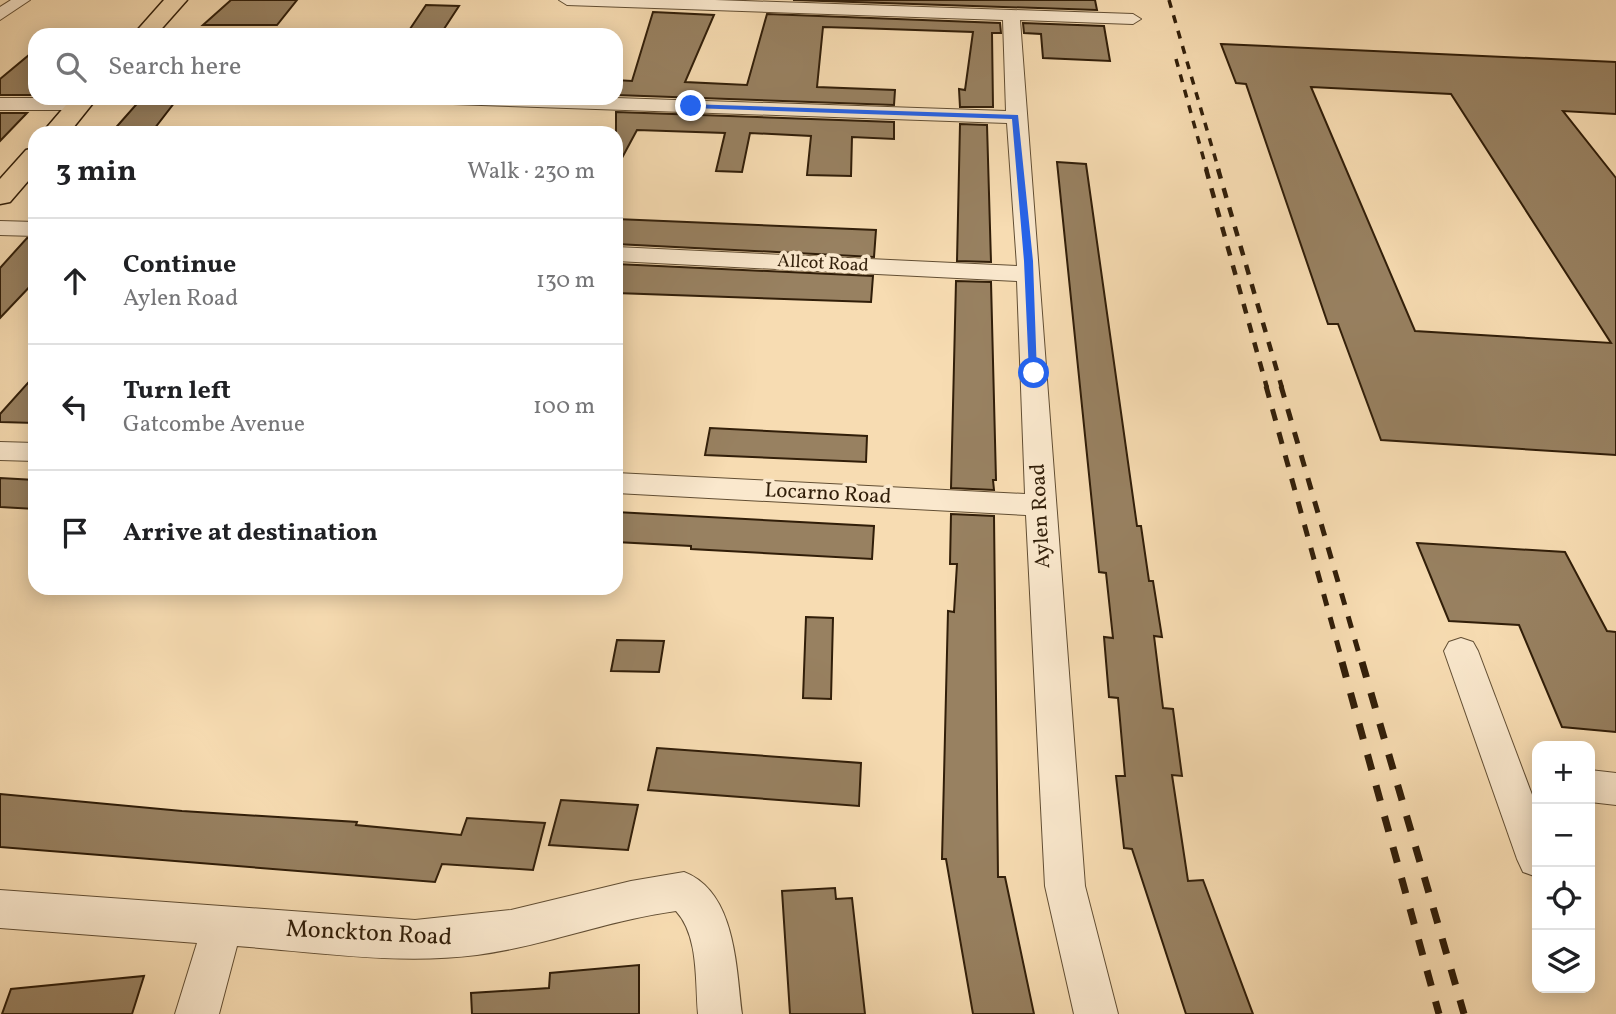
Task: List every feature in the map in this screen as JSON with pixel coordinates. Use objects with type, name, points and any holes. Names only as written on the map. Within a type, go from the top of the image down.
[{"type":"main road","points":[[150,28],[176,0]]},
{"type":"main road","points":[[61,126],[79,105]]},
{"type":"main road","points":[[0,196],[28,164]]},
{"type":"street","points":[[0,15],[22,0]]},
{"type":"street","points":[[567,0],[1010,15],[1048,8],[1133,19]]},
{"type":"street","name":"Aylen Road","points":[[1010,15],[1029,274],[1040,505],[1065,886],[1096,1014]]},
{"type":"street","points":[[0,104],[28,103]]},
{"type":"street","points":[[623,104],[1016,117]]},
{"type":"street","points":[[0,228],[28,229]]},
{"type":"street","name":"Allcot Road","points":[[623,254],[1029,274]]},
{"type":"street","points":[[0,451],[28,453]]},
{"type":"street","name":"Locarno Road","points":[[623,483],[1040,505]]},
{"type":"street","points":[[1461,651],[1524,780],[1532,829]]},
{"type":"street","points":[[1595,787],[1616,789]]},
{"type":"street","name":"Monckton Road","points":[[0,909],[415,940],[459,939],[540,924],[646,895],[684,891],[698,903],[709,934],[720,1014]]},
{"type":"street","points":[[197,1014],[222,926]]},
{"type":"building","points":[[231,0],[297,0],[277,25],[203,25]]},
{"type":"building","points":[[793,0],[1095,0],[1097,10]]},
{"type":"building","points":[[426,5],[459,6],[445,28],[411,28]]},
{"type":"building","points":[[653,12],[714,15],[685,82],[747,85],[767,14],[1000,23],[1001,33],[992,33],[993,107],[960,107],[959,89],[965,90],[973,32],[823,27],[817,87],[895,90],[894,105],[623,95],[623,80],[632,81]]},
{"type":"building","points":[[1023,23],[1104,26],[1110,61],[1043,58],[1041,34],[1024,33]]},
{"type":"building","points":[[1221,44],[1616,62],[1616,114],[1563,111],[1616,178],[1616,455],[1381,440],[1338,324],[1328,324],[1246,84],[1236,83]],"holes":[[[1311,87],[1451,94],[1611,343],[1415,331]]]},
{"type":"building","points":[[28,56],[28,95],[0,95],[0,79]]},
{"type":"building","points":[[136,105],[173,105],[156,126],[117,126]]},
{"type":"building","points":[[616,112],[894,122],[894,139],[852,137],[851,176],[807,175],[811,136],[750,133],[742,172],[716,171],[725,133],[637,130],[623,156],[623,126],[616,126]]},
{"type":"building","points":[[0,113],[27,113],[0,141]]},
{"type":"building","points":[[960,124],[987,125],[991,262],[957,261]]},
{"type":"building","points":[[1057,162],[1086,164],[1137,526],[1141,526],[1149,581],[1153,581],[1162,637],[1154,636],[1163,708],[1173,709],[1182,776],[1172,775],[1188,881],[1203,880],[1253,1014],[1186,1014],[1132,849],[1124,848],[1116,776],[1125,776],[1118,698],[1109,697],[1104,637],[1113,638],[1106,573],[1099,572]]},
{"type":"building","points":[[623,219],[876,230],[874,257],[623,244]]},
{"type":"building","points":[[28,238],[28,288],[0,318],[0,268]]},
{"type":"building","points":[[623,264],[873,276],[871,302],[623,293]]},
{"type":"building","points":[[956,281],[991,282],[996,480],[993,480],[994,490],[951,488]]},
{"type":"building","points":[[28,383],[28,423],[0,422],[0,414]]},
{"type":"building","points":[[710,428],[867,436],[866,462],[705,455]]},
{"type":"building","points":[[0,478],[28,480],[28,509],[0,507]]},
{"type":"building","points":[[623,512],[874,526],[872,559],[691,549],[691,546],[623,542]]},
{"type":"building","points":[[951,514],[994,516],[998,877],[1005,877],[1034,1014],[973,1014],[946,859],[942,859],[948,611],[954,612],[957,564],[950,564]]},
{"type":"building","points":[[1417,543],[1565,552],[1607,631],[1616,632],[1616,732],[1562,727],[1519,625],[1449,621]]},
{"type":"building","points":[[806,617],[833,618],[831,699],[803,698]]},
{"type":"building","points":[[617,640],[664,641],[659,672],[611,671]]},
{"type":"building","points":[[657,748],[861,763],[859,806],[648,790]]},
{"type":"building","points":[[0,794],[182,811],[357,822],[356,825],[461,835],[467,818],[545,823],[533,870],[442,864],[435,882],[0,847]]},
{"type":"building","points":[[561,800],[638,805],[628,850],[549,845]]},
{"type":"building","points":[[835,888],[836,899],[852,898],[865,1014],[790,1014],[782,891]]},
{"type":"building","points":[[639,965],[639,1014],[472,1014],[471,993],[549,988],[550,973]]},
{"type":"building","points":[[144,976],[132,1014],[2,1014],[11,989]]},
{"type":"railway","points":[[1169,0],[1219,171]]},
{"type":"railway","points":[[1176,59],[1207,171]]},
{"type":"railway","points":[[1206,169],[1267,388]]},
{"type":"railway","points":[[1218,169],[1282,388]]},
{"type":"railway","points":[[1266,386],[1343,664]]},
{"type":"railway","points":[[1281,386],[1362,664]]},
{"type":"railway","points":[[1342,662],[1439,1014]]},
{"type":"railway","points":[[1362,662],[1464,1014]]},
{"type":"route","points":[[691,106],[1016,117],[1034,373]]}]
